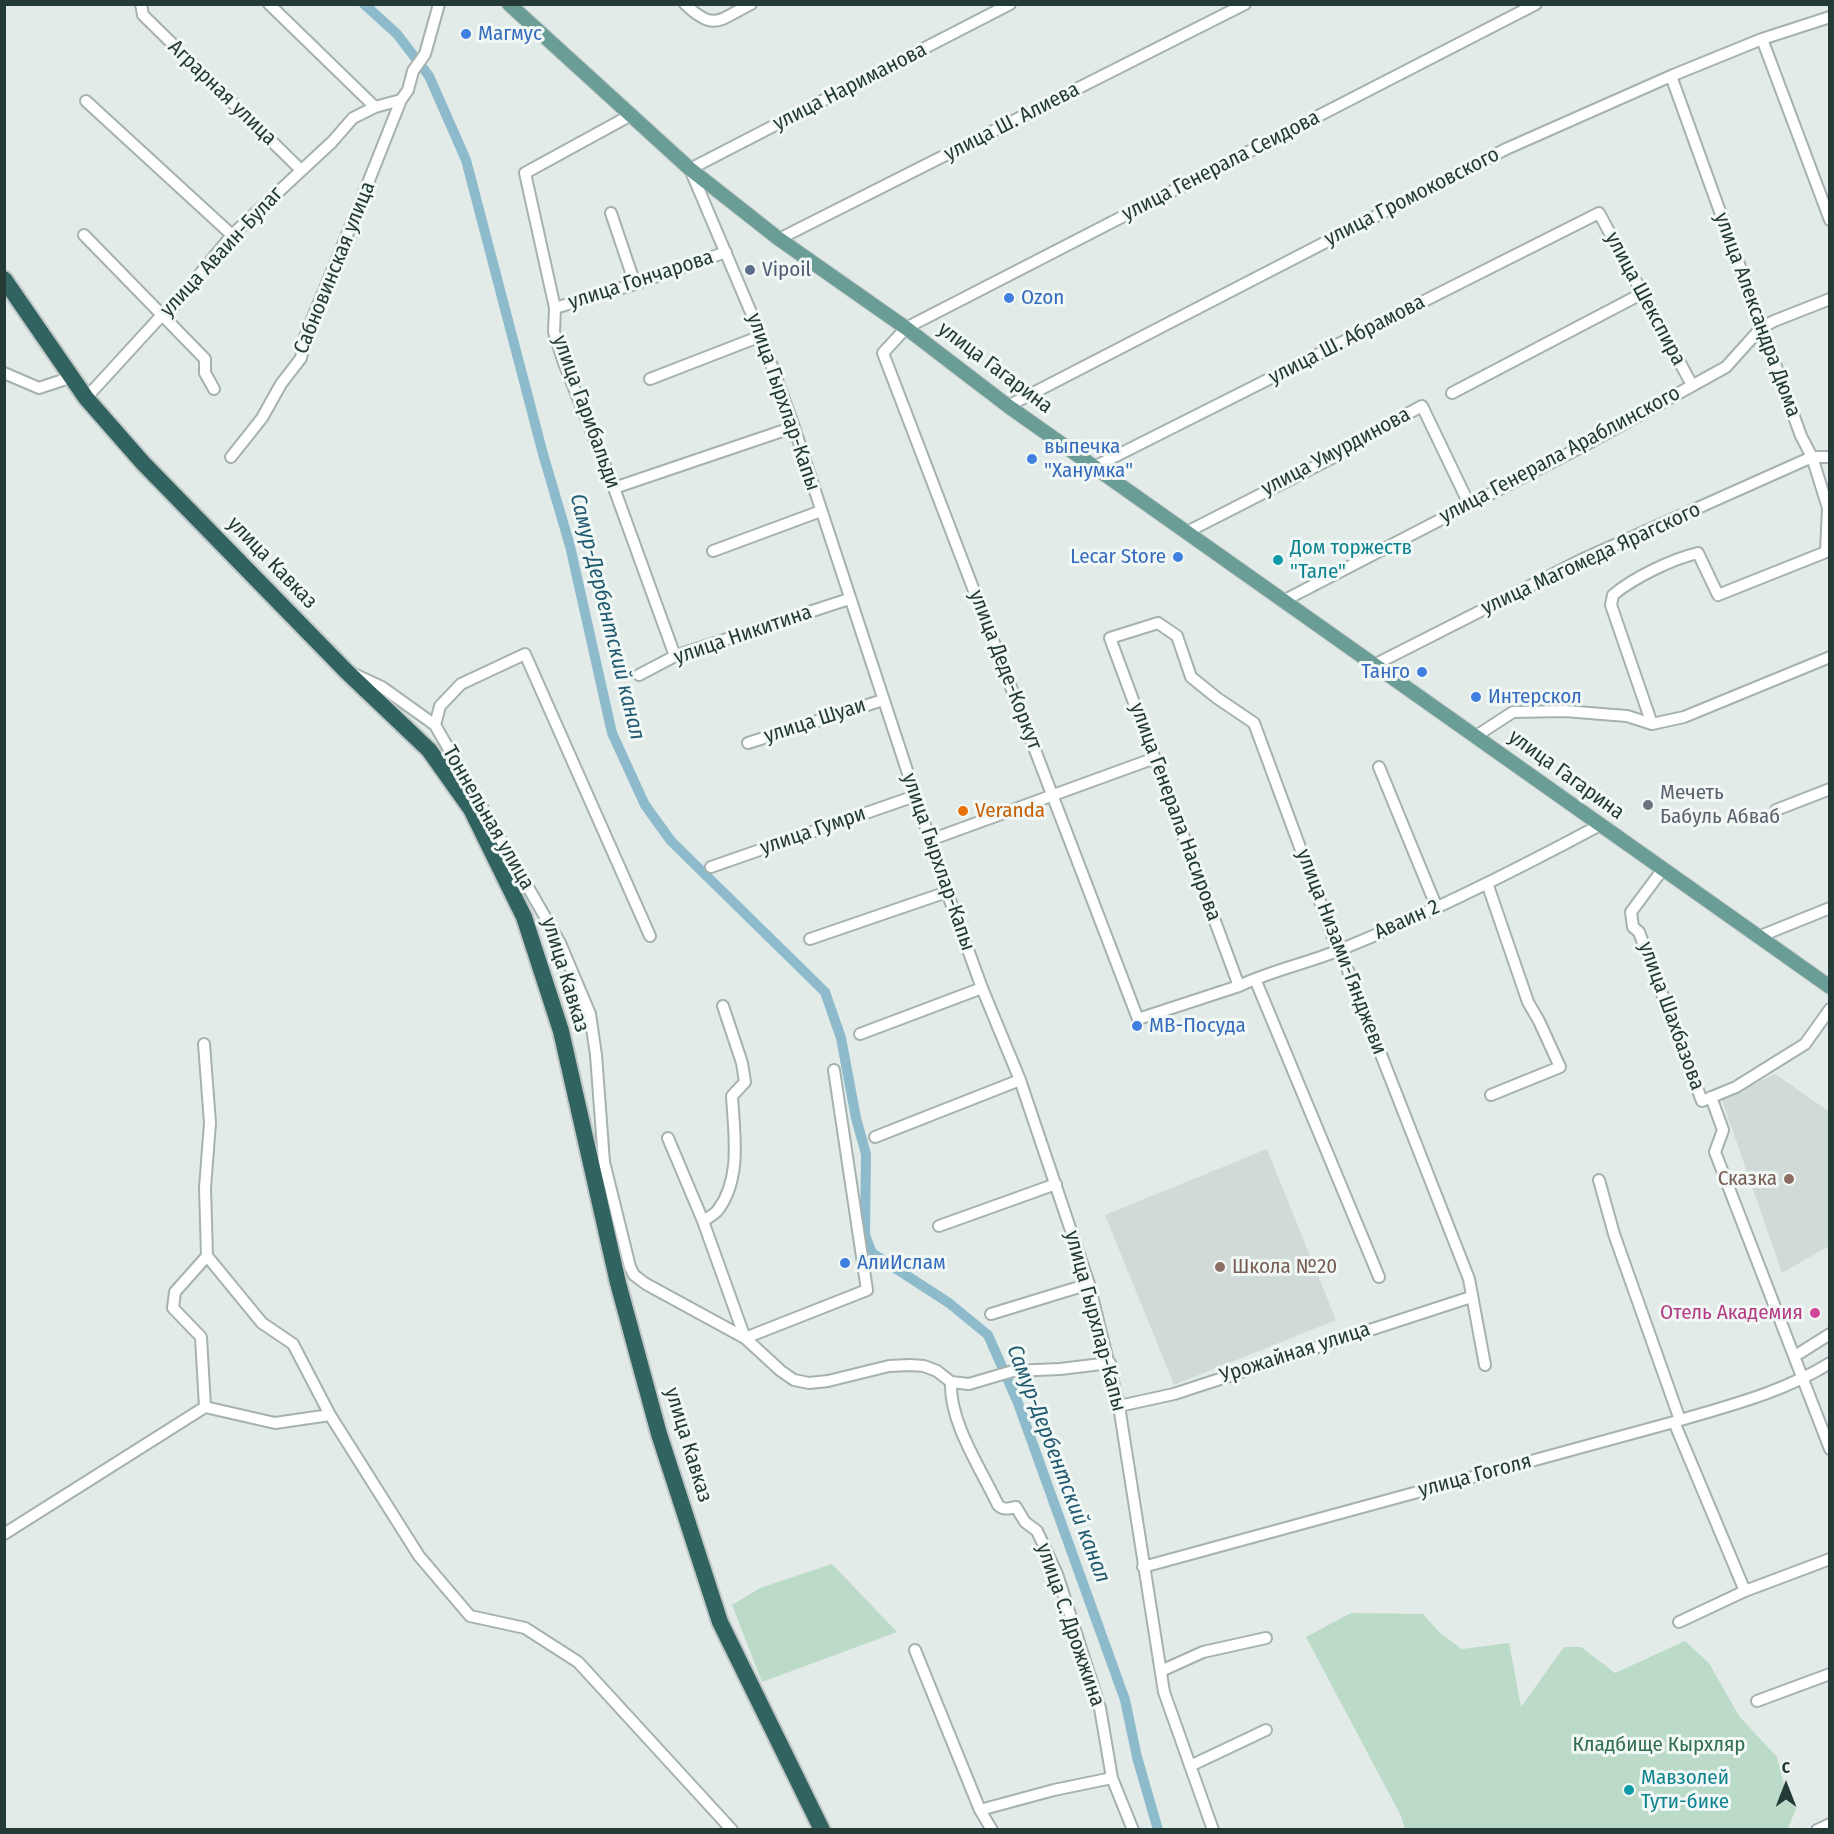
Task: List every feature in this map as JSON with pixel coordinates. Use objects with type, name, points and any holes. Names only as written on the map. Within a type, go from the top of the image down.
[{"type":"highway","name":"улица Кавказ","points":[[4,279],[86,398],[143,463],[346,671],[429,750],[471,809],[524,917],[561,1031],[618,1283],[659,1434],[720,1622],[822,1830]]},
{"type":"main road","name":"улица Гагарина","points":[[510,4],[690,169],[779,239],[906,328],[1008,406],[1830,987]]},
{"type":"street","points":[[269,4],[375,107]]},
{"type":"street","points":[[401,100],[408,90],[413,71],[425,54],[439,4]]},
{"type":"street","points":[[685,4],[706,21],[717,21],[751,4]]},
{"type":"street","name":"улица Нариманова","points":[[690,169],[1010,4]]},
{"type":"street","name":"улица Ш. Алиева","points":[[779,239],[1245,4]]},
{"type":"street","name":"улица Генерала Сеидова","points":[[906,328],[1536,4]]},
{"type":"street","name":"Аграрная улица","points":[[142,10],[301,170]]},
{"type":"street","name":"улица Громоковского","points":[[1008,406],[1506,149],[1671,76],[1762,39],[1830,17]]},
{"type":"street","points":[[1762,39],[1830,220]]},
{"type":"street","name":"улица Александра Дюма","points":[[1671,76],[1761,328],[1801,436],[1812,458],[1828,508],[1828,552]]},
{"type":"street","points":[[86,100],[232,235]]},
{"type":"street","name":"улица Аваин-Булаг","points":[[86,398],[162,315],[168,313],[232,235],[332,142],[353,118],[375,107],[401,100]]},
{"type":"street","name":"Сабновинская улица","points":[[231,458],[262,418],[281,384],[301,358],[304,337],[401,100]]},
{"type":"street","name":"улица Гарибальди","points":[[631,115],[525,173],[555,308],[554,332],[675,656]]},
{"type":"street","name":"улица Гырхлар-Капы","points":[[690,169],[761,336],[794,427],[947,892],[982,988],[1020,1080],[1089,1284],[1119,1406],[1143,1567]]},
{"type":"street","points":[[611,213],[635,284]]},
{"type":"street","name":"улица Шекспира","points":[[1599,213],[1692,385]]},
{"type":"street","name":"улица Ш. Абрамова","points":[[1096,466],[1599,213]]},
{"type":"street","points":[[84,235],[205,359],[205,372],[214,389]]},
{"type":"street","name":"улица Гончарова","points":[[555,308],[635,284],[726,252]]},
{"type":"street","points":[[1452,393],[1641,294]]},
{"type":"street","name":"улица Генерала Араблинского","points":[[1282,601],[1585,445],[1726,366],[1761,328],[1773,321],[1830,300]]},
{"type":"street","name":"улица Деде-Коркут","points":[[906,328],[883,353],[1138,1019]]},
{"type":"street","points":[[650,379],[761,336]]},
{"type":"street","points":[[4,373],[39,388],[72,377]]},
{"type":"street","name":"улица Умурдинова","points":[[1187,532],[1332,458],[1351,444],[1422,406],[1469,504]]},
{"type":"street","points":[[614,488],[794,427]]},
{"type":"street","points":[[1812,458],[1830,457]]},
{"type":"street","name":"улица Магомеда Ярагского","points":[[1374,665],[1581,560],[1812,458]]},
{"type":"street","points":[[713,551],[821,511]]},
{"type":"street","points":[[1652,724],[1611,605],[1613,595],[1651,573],[1688,555],[1698,553],[1718,595],[1828,552]]},
{"type":"street","name":"улица Никитина","points":[[639,675],[675,656],[849,599]]},
{"type":"street","name":"улица Низами-Гянджеви","points":[[1110,638],[1158,622],[1177,636],[1191,676],[1217,698],[1254,723],[1335,942],[1469,1279],[1485,1365]]},
{"type":"street","name":"улица Генерала Насирова","points":[[1110,638],[1239,986]]},
{"type":"street","name":"Тоннельная улица","points":[[650,936],[525,654],[461,684],[440,706],[435,725],[560,943],[590,1014],[596,1055],[604,1162],[630,1267],[634,1275],[646,1284],[745,1338]]},
{"type":"street","points":[[1476,736],[1513,712],[1627,716],[1652,724],[1684,717],[1830,657]]},
{"type":"street","points":[[346,671],[382,687],[435,725]]},
{"type":"street","name":"улица Шуаи","points":[[748,743],[883,700]]},
{"type":"street","points":[[930,840],[1155,758]]},
{"type":"street","points":[[1379,767],[1437,908]]},
{"type":"street","points":[[1776,810],[1830,789]]},
{"type":"street","name":"улица Гумри","points":[[711,867],[915,796]]},
{"type":"street","name":"Аваин 2","points":[[1138,1019],[1340,950],[1437,908],[1600,825]]},
{"type":"street","name":"улица Шахбазова","points":[[1663,869],[1631,912],[1633,927],[1639,932],[1706,1099],[1723,1130],[1715,1152],[1830,1449]]},
{"type":"street","points":[[1487,883],[1528,1002],[1560,1067],[1491,1095]]},
{"type":"street","points":[[810,939],[947,892]]},
{"type":"street","points":[[1758,937],[1830,908]]},
{"type":"street","points":[[1254,979],[1379,1277]]},
{"type":"street","points":[[860,1034],[982,988]]},
{"type":"street","points":[[704,1221],[718,1211],[731,1182],[735,1148],[732,1096],[745,1082],[742,1063],[723,1006]]},
{"type":"street","points":[[1706,1099],[1736,1087],[1804,1044],[1830,1009]]},
{"type":"street","points":[[204,1044],[210,1123],[206,1188],[207,1256],[262,1323],[293,1344],[330,1414],[419,1556],[470,1616],[525,1628],[578,1662],[732,1830]]},
{"type":"street","points":[[745,1338],[867,1290],[834,1070]]},
{"type":"street","points":[[875,1137],[1020,1080]]},
{"type":"street","points":[[668,1138],[704,1221],[745,1338],[794,1380],[808,1383],[828,1381],[889,1366],[910,1365],[924,1366],[936,1371],[951,1382],[969,1384],[1013,1371],[1060,1369],[1110,1363]]},
{"type":"street","points":[[1599,1180],[1614,1234],[1677,1421],[1745,1590]]},
{"type":"street","points":[[939,1226],[1056,1184]]},
{"type":"street","points":[[205,1407],[201,1337],[173,1308],[175,1292],[207,1256]]},
{"type":"street","points":[[618,1283],[646,1284]]},
{"type":"street","points":[[991,1314],[1089,1284]]},
{"type":"street","name":"Урожайная улица","points":[[1119,1406],[1174,1394],[1471,1297]]},
{"type":"street","points":[[1795,1356],[1830,1334]]},
{"type":"street","name":"улица Гоголя","points":[[1143,1567],[1677,1421],[1759,1396],[1804,1379],[1830,1363]]},
{"type":"street","name":"улица С. Дрожжина","points":[[951,1382],[954,1414],[998,1505],[1007,1510],[1017,1507],[1025,1522],[1035,1528],[1057,1574],[1100,1708],[1112,1778],[1133,1830]]},
{"type":"street","points":[[4,1534],[205,1407],[275,1423],[330,1414]]},
{"type":"street","points":[[1679,1622],[1745,1590],[1830,1559]]},
{"type":"street","points":[[1143,1567],[1164,1692],[1213,1830]]},
{"type":"street","points":[[1161,1671],[1203,1652],[1266,1638]]},
{"type":"street","points":[[915,1650],[980,1810],[992,1830]]},
{"type":"street","points":[[1757,1701],[1830,1674]]},
{"type":"street","points":[[1190,1766],[1266,1730]]},
{"type":"street","points":[[980,1810],[1054,1790],[1112,1778]]},
{"type":"street","points":[[1817,1830],[1830,1824]]},
{"type":"shaded area","name":"Сказка","points":[[1775,1074],[1830,1112],[1829,1246],[1782,1273],[1722,1100]]},
{"type":"shaded area","name":"Школа №20","points":[[1267,1149],[1336,1320],[1174,1385],[1105,1215]]},
{"type":"green space","points":[[832,1564],[897,1632],[762,1682],[732,1605],[760,1588]]},
{"type":"green space","name":"Кладбище Кырхляр","points":[[1351,1613],[1423,1614],[1440,1633],[1462,1649],[1509,1643],[1521,1707],[1564,1647],[1581,1647],[1615,1673],[1685,1641],[1709,1663],[1739,1716],[1777,1757],[1785,1789],[1795,1803],[1796,1809],[1787,1830],[1405,1829],[1401,1816],[1306,1637]]},
{"type":"waterway","name":"Самур-Дербентский канал","points":[[364,4],[397,34],[429,76],[466,160],[543,454],[570,546],[612,733],[645,805],[671,841],[825,992],[841,1038],[856,1118],[866,1154],[865,1235],[872,1253],[949,1303],[988,1335],[1018,1403],[1125,1700],[1137,1757],[1158,1830]]},
{"type":"place","name":"Магмус","points":[[466,34]]},
{"type":"place","name":"Vipoil","points":[[750,270]]},
{"type":"place","name":"Ozon","points":[[1009,298]]},
{"type":"place","name":"выпечка \"Ханумка\"","points":[[1032,459]]},
{"type":"place","name":"Lecar Store","points":[[1178,557]]},
{"type":"place","name":"Дом торжеств \"Тале\"","points":[[1278,560]]},
{"type":"place","name":"Танго","points":[[1422,672]]},
{"type":"place","name":"Интерскол","points":[[1476,697]]},
{"type":"place","name":"Мечеть Бабуль Абваб","points":[[1648,805]]},
{"type":"place","name":"Veranda","points":[[963,811]]},
{"type":"place","name":"МВ-Посуда","points":[[1137,1026]]},
{"type":"place","name":"Сказка","points":[[1789,1179]]},
{"type":"place","name":"АлиИслам","points":[[845,1263]]},
{"type":"place","name":"Школа №20","points":[[1220,1267]]},
{"type":"place","name":"Отель Академия","points":[[1815,1313]]},
{"type":"place","name":"Мавзолей Тути-бике","points":[[1629,1790]]}]
